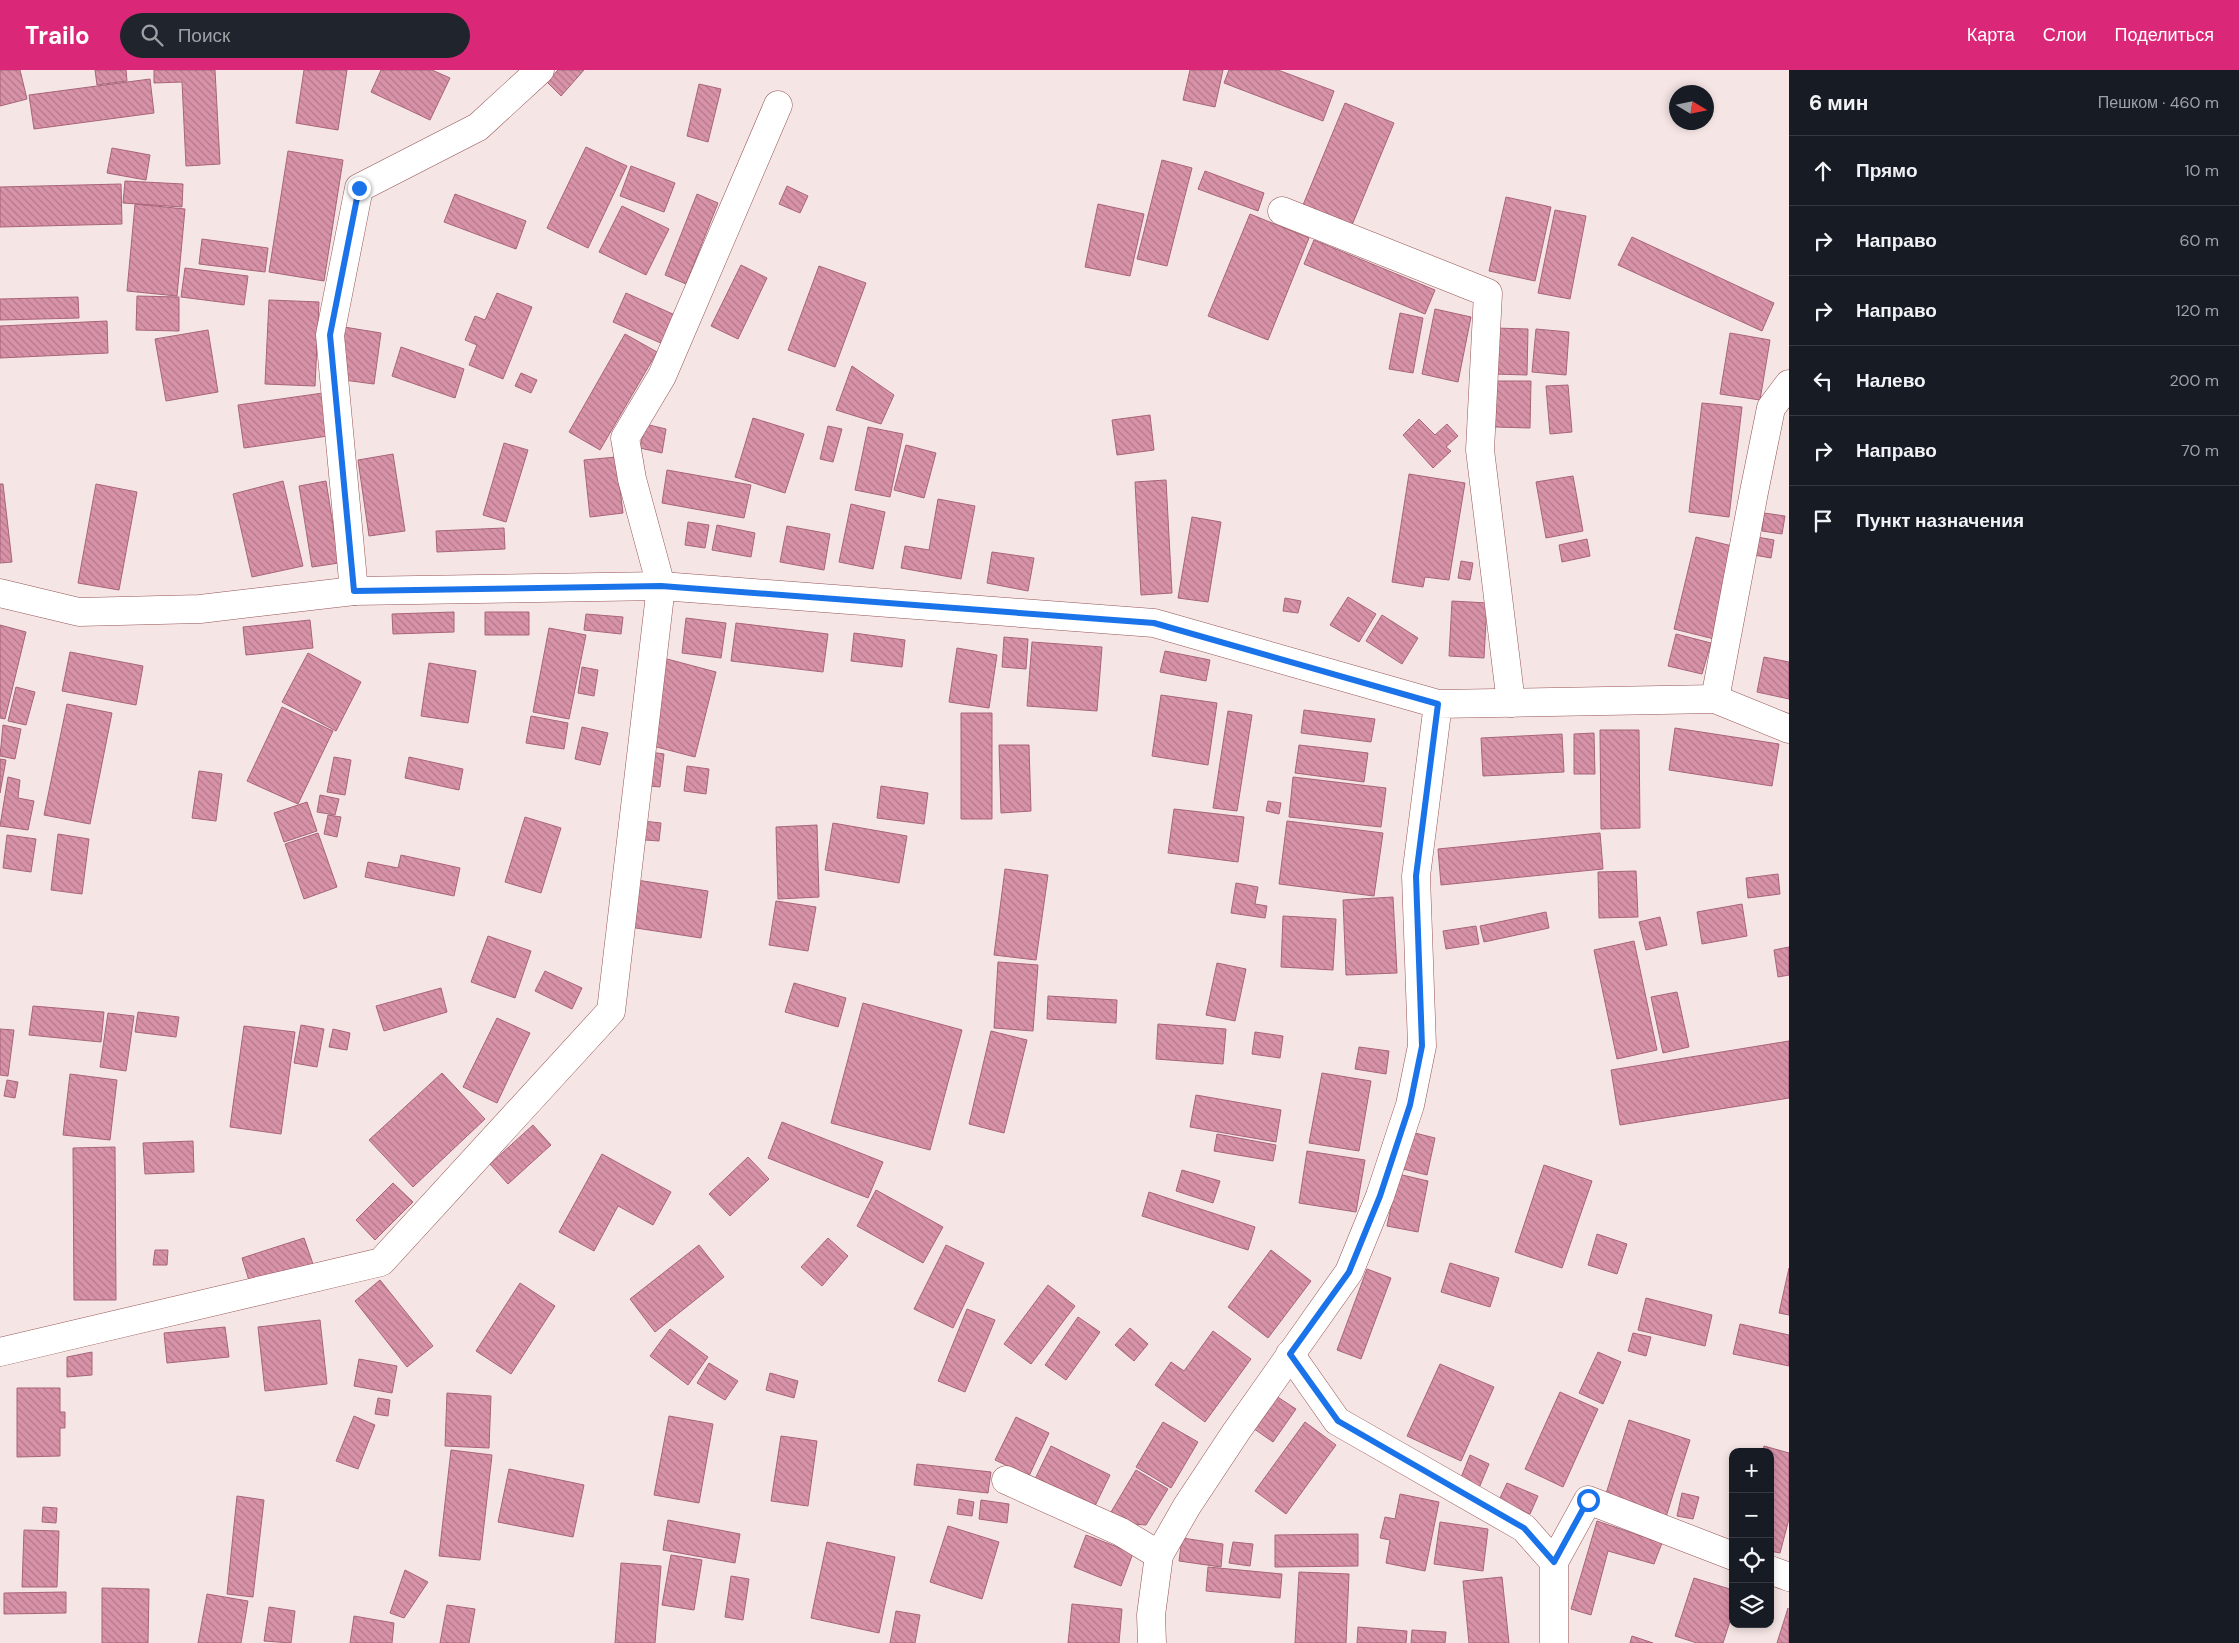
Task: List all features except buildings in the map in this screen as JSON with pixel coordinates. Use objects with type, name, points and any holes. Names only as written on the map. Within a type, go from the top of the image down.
[{"type":"street","points":[[354,591],[330,335],[359,188],[478,127],[540,70]]},
{"type":"street","points":[[0,1352],[381,1262],[611,1011],[661,586],[632,479],[625,438],[662,376],[778,105]]},
{"type":"street","points":[[1282,211],[1488,293],[1480,450],[1511,703]]},
{"type":"street","points":[[1715,699],[1771,408],[1789,384]]},
{"type":"street","points":[[0,593],[79,612],[200,609],[354,591],[661,586],[1154,623],[1438,704],[1715,699],[1789,729]]},
{"type":"street","points":[[1152,1643],[1151,1614],[1159,1555],[1187,1506],[1290,1354],[1349,1272],[1380,1196],[1410,1105],[1422,1046],[1416,876],[1438,704]]},
{"type":"street","points":[[1290,1354],[1338,1421],[1524,1528],[1554,1562]]},
{"type":"street","points":[[1006,1480],[1121,1532],[1159,1555]]},
{"type":"street","points":[[1554,1643],[1554,1562],[1588,1500],[1729,1554]]},
{"type":"street","points":[[1774,1572],[1789,1578]]},
{"type":"route","points":[[359,188],[330,335],[354,591],[661,586],[1154,623],[1438,704],[1416,876],[1422,1046],[1410,1105],[1380,1196],[1349,1272],[1290,1354],[1338,1421],[1524,1528],[1554,1562],[1588,1500]]}]
